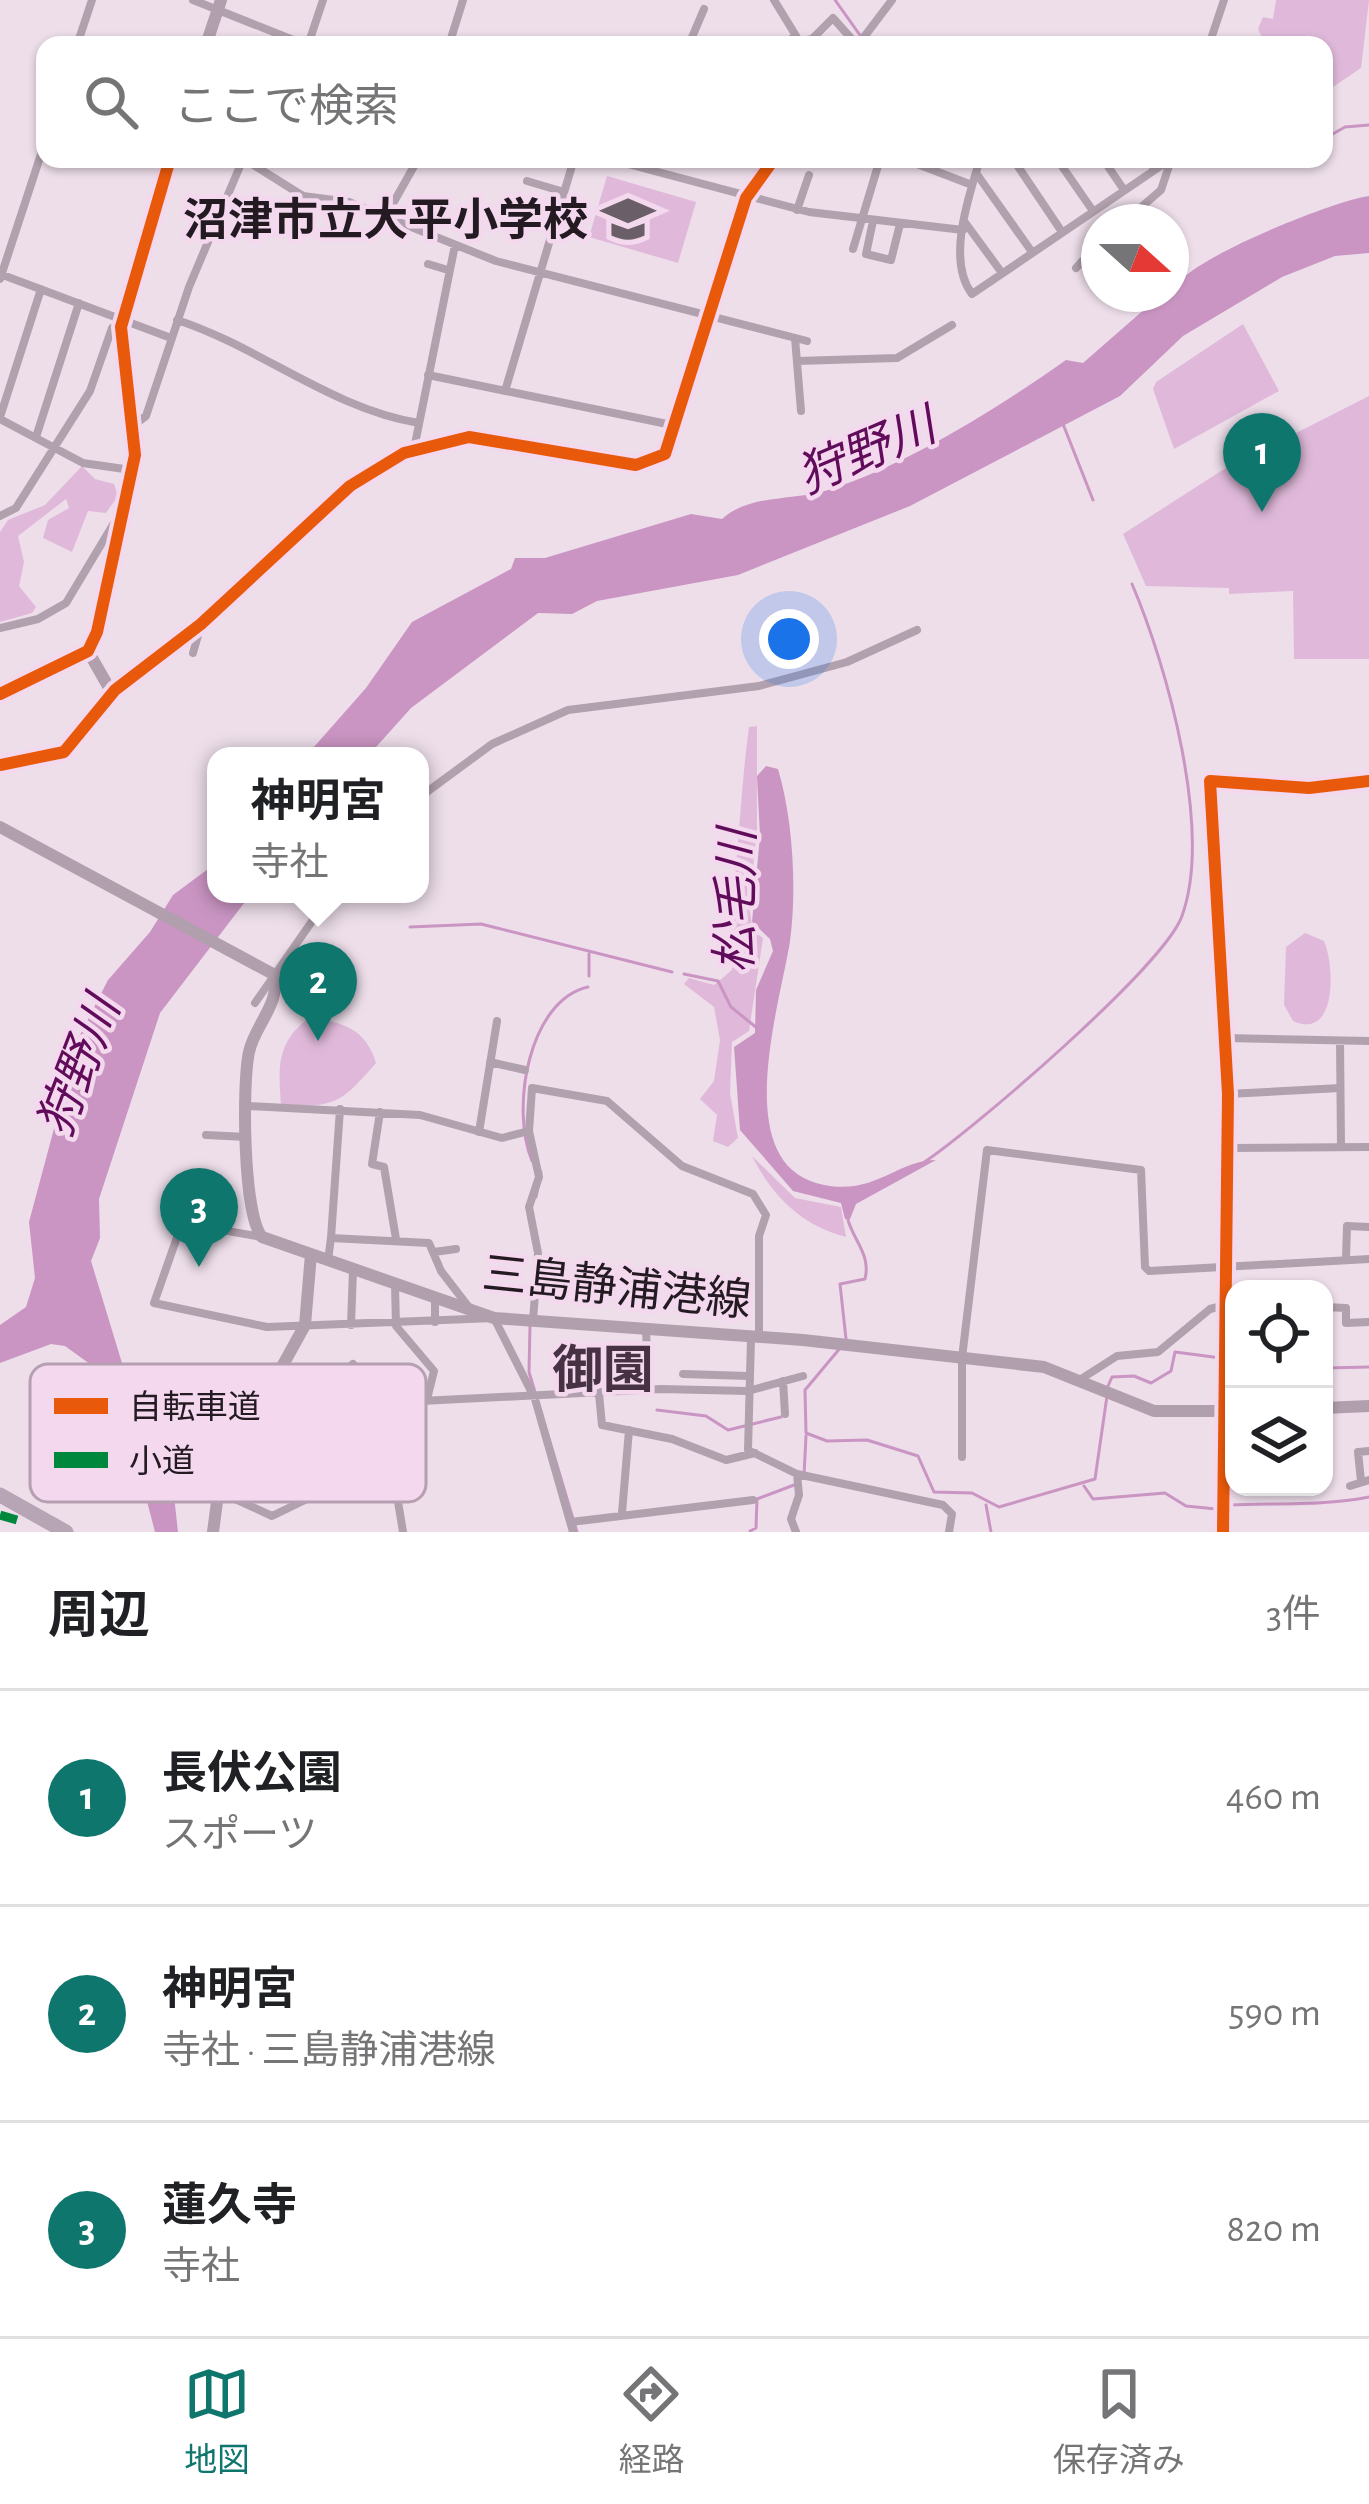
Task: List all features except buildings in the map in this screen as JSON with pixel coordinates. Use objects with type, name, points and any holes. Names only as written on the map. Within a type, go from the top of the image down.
[{"type":"highway","points":[[0,1500],[63,1532]]},
{"type":"highway","points":[[0,1500],[63,1532]]},
{"type":"main road","points":[[209,36],[219,5]]},
{"type":"main road","points":[[112,693],[88,651],[133,471],[134,425],[121,324],[167,168]]},
{"type":"main road","points":[[0,694],[88,651]]},
{"type":"main road","points":[[1210,783],[1228,1094],[1227,1280]]},
{"type":"main road","points":[[0,827],[273,975],[275,994],[250,1048],[251,1213],[262,1237]]},
{"type":"main road","name":"三島静浦港線","points":[[262,1237],[494,1318],[845,1344],[1044,1367],[1154,1411],[1225,1412]]},
{"type":"main road","points":[[283,1364],[305,1325],[311,1254]]},
{"type":"main road","points":[[1225,1335],[1225,1386]]},
{"type":"main road","points":[[1333,1408],[1369,1406]]},
{"type":"main road","points":[[1223,1532],[1225,1484]]},
{"type":"main road","points":[[213,1532],[214,1502]]},
{"type":"street","points":[[80,36],[92,0]]},
{"type":"street","points":[[193,0],[219,5],[287,36]]},
{"type":"street","points":[[310,36],[323,0]]},
{"type":"street","points":[[451,36],[463,0]]},
{"type":"street","points":[[774,0],[795,36]]},
{"type":"street","points":[[865,36],[892,0]]},
{"type":"street","points":[[1212,36],[1224,0]]},
{"type":"street","points":[[693,36],[704,9]]},
{"type":"street","points":[[815,36],[834,18],[854,36]]},
{"type":"street","points":[[36,168],[0,276],[79,303],[121,324],[171,338]]},
{"type":"street","points":[[134,425],[146,416],[177,320],[239,168]]},
{"type":"street","points":[[257,168],[302,196],[343,200],[539,274],[708,320],[807,341]]},
{"type":"street","points":[[386,216],[413,168]]},
{"type":"street","points":[[506,391],[571,168]]},
{"type":"street","points":[[641,168],[797,210],[900,224],[963,225],[1003,272]]},
{"type":"street","points":[[0,765],[64,752],[112,693],[201,624],[350,486],[414,449],[479,437],[636,465],[665,454],[746,198],[768,168]]},
{"type":"street","points":[[853,249],[877,168]]},
{"type":"street","points":[[928,168],[972,185]]},
{"type":"street","points":[[977,168],[963,225],[963,283],[971,295],[1081,219]]},
{"type":"street","points":[[1019,168],[1062,232]]},
{"type":"street","points":[[1063,168],[1088,204]]},
{"type":"street","points":[[1109,168],[1124,190]]},
{"type":"street","points":[[1103,204],[1158,168]]},
{"type":"street","points":[[1144,204],[1160,190],[1169,168]]},
{"type":"street","points":[[976,173],[1032,252]]},
{"type":"street","points":[[797,210],[809,175]]},
{"type":"street","points":[[527,181],[564,192]]},
{"type":"street","points":[[873,221],[866,254],[891,260],[900,224]]},
{"type":"street","points":[[414,449],[455,245]]},
{"type":"street","points":[[1076,268],[1081,263]]},
{"type":"street","points":[[428,265],[448,271]]},
{"type":"street","points":[[41,289],[0,418],[83,464],[133,471]]},
{"type":"street","points":[[36,437],[79,303]]},
{"type":"street","points":[[177,320],[223,335],[381,417],[419,423]]},
{"type":"street","points":[[0,516],[16,508],[90,391],[112,328],[121,324]]},
{"type":"street","points":[[796,361],[897,358],[952,325]]},
{"type":"street","points":[[795,338],[801,411]]},
{"type":"street","points":[[428,375],[677,426]]},
{"type":"street","points":[[0,628],[38,619],[67,603],[114,518],[122,514]]},
{"type":"street","points":[[193,653],[201,624]]},
{"type":"street","points":[[429,790],[492,744],[568,710],[759,686],[847,662],[917,630]]},
{"type":"street","points":[[1210,783],[1309,788],[1369,782]]},
{"type":"street","points":[[256,1003],[325,903]]},
{"type":"street","points":[[478,1132],[497,1022]]},
{"type":"street","points":[[1226,1038],[1369,1041]]},
{"type":"street","points":[[1340,1041],[1341,1146]]},
{"type":"street","points":[[490,1062],[525,1070]]},
{"type":"street","points":[[532,1323],[538,1253],[529,1208],[539,1177],[529,1131],[532,1088],[602,1099],[688,1169],[753,1194],[766,1215],[760,1236],[748,1376],[747,1446],[797,1474],[944,1505],[952,1514],[949,1532]]},
{"type":"street","points":[[1228,1094],[1340,1088]]},
{"type":"street","points":[[248,1106],[420,1115],[502,1138],[529,1131]]},
{"type":"street","points":[[328,1261],[340,1109]]},
{"type":"street","points":[[380,1112],[372,1164],[384,1167],[396,1239]]},
{"type":"street","points":[[206,1135],[248,1137]]},
{"type":"street","points":[[1228,1148],[1369,1147]]},
{"type":"street","points":[[962,1456],[962,1358],[987,1150],[1141,1170],[1145,1267],[1150,1271],[1369,1258]]},
{"type":"street","points":[[262,1237],[182,1222],[154,1303],[267,1327],[494,1318],[536,1399],[573,1524],[622,1513],[753,1500]]},
{"type":"street","points":[[1346,1259],[1347,1226],[1369,1227]]},
{"type":"street","points":[[331,1238],[424,1241],[471,1311]]},
{"type":"street","points":[[434,1252],[456,1249]]},
{"type":"street","points":[[351,1325],[353,1270]]},
{"type":"street","points":[[394,1284],[395,1324],[434,1371],[427,1400],[748,1390],[803,1376]]},
{"type":"street","points":[[435,1299],[435,1322]]},
{"type":"street","points":[[1081,1379],[1117,1356],[1158,1352],[1225,1306]]},
{"type":"street","points":[[1333,1307],[1346,1307],[1346,1323],[1369,1322]]},
{"type":"street","points":[[646,1330],[647,1352]]},
{"type":"street","points":[[683,1374],[748,1376]]},
{"type":"street","points":[[783,1381],[784,1414]]},
{"type":"street","points":[[599,1394],[602,1425],[682,1442],[717,1458],[743,1459],[756,1453]]},
{"type":"street","points":[[622,1513],[629,1430]]},
{"type":"street","points":[[1350,1486],[1365,1481],[1358,1452],[1369,1451]]},
{"type":"street","points":[[796,1532],[791,1519],[799,1496],[797,1474]]},
{"type":"street","points":[[242,1502],[272,1516],[301,1502]]},
{"type":"street","points":[[398,1502],[403,1532]]},
{"type":"shaded area","points":[[1276,0],[1369,0],[1361,68],[1333,87],[1333,36],[1261,36],[1258,29],[1263,17],[1273,19]]},
{"type":"shaded area","points":[[607,176],[696,202],[678,263],[589,237]]},
{"type":"shaded area","points":[[1243,324],[1279,391],[1174,449],[1153,389],[1156,382]]},
{"type":"shaded area","points":[[1369,396],[1369,659],[1294,659],[1293,591],[1229,594],[1229,588],[1146,586],[1123,534],[1221,471]]},
{"type":"shaded area","points":[[82,466],[95,479],[114,484],[118,496],[106,513],[88,511],[72,552],[43,538],[48,520],[69,508],[66,499],[18,536],[24,562],[19,586],[36,607],[32,613],[0,622],[0,532],[8,520],[45,505]]},
{"type":"shaded area","points":[[757,726],[757,829],[749,906],[753,931],[763,938],[749,1031],[732,1042],[730,1093],[738,1138],[728,1147],[713,1141],[717,1115],[700,1099],[714,1081],[720,1040],[714,1007],[684,984],[689,978],[714,985],[732,970],[745,765],[749,727]]},
{"type":"shaded area","points":[[1305,933],[1324,941],[1331,983],[1325,1011],[1307,1024],[1293,1021],[1284,1005],[1286,947]]},
{"type":"shaded area","points":[[311,1017],[360,1035],[376,1063],[336,1100],[281,1104],[282,1055],[292,1035]]},
{"type":"shaded area","points":[[752,1156],[795,1198],[841,1207],[846,1237],[790,1207]]},
{"type":"water","points":[[1369,196],[1369,253],[1335,256],[1282,277],[1183,336],[1120,396],[910,506],[738,575],[597,601],[572,614],[538,613],[411,708],[376,747],[314,747],[366,688],[412,622],[511,569],[515,558],[545,558],[691,514],[722,519],[745,505],[815,493],[858,479],[951,434],[1066,360],[1083,363],[1141,312],[1189,312],[1189,274],[1227,250]]},
{"type":"water","points":[[766,766],[778,769],[783,789],[793,877],[790,941],[767,1075],[774,1143],[790,1168],[816,1183],[836,1187],[868,1183],[936,1160],[856,1204],[850,1219],[845,1219],[841,1203],[793,1191],[740,1130],[734,1047],[755,1033],[756,990],[773,951],[770,939],[752,922],[760,836],[757,776]]},
{"type":"water","name":"狩野川","points":[[207,870],[207,903],[244,903],[160,1013],[99,1199],[100,1238],[91,1261],[122,1364],[90,1364],[65,1346],[51,1344],[0,1363],[0,1325],[26,1307],[35,1278],[29,1222],[78,1039],[108,980],[150,932],[173,895]]},
{"type":"water","points":[[147,1502],[175,1502],[178,1532],[155,1532]]},
{"type":"waterway","points":[[835,0],[861,36]]},
{"type":"waterway","points":[[1333,134],[1345,127],[1369,125]]},
{"type":"waterway","points":[[1063,424],[1093,500]]},
{"type":"waterway","points":[[923,1163],[1023,1083],[1106,1007],[1168,940],[1182,916],[1192,839],[1182,748],[1159,658],[1132,584]]},
{"type":"waterway","points":[[410,927],[481,924],[672,972]]},
{"type":"waterway","points":[[589,954],[589,976]]},
{"type":"waterway","name":"松毛川","points":[[684,974],[718,981],[731,1007],[757,1028]]},
{"type":"waterway","points":[[532,1161],[523,1113],[530,1059],[551,1012],[568,996],[588,987]]},
{"type":"waterway","points":[[536,1197],[541,1172]]},
{"type":"waterway","points":[[846,1339],[840,1284],[865,1279],[866,1270],[848,1220]]},
{"type":"waterway","points":[[530,1325],[529,1372],[577,1532]]},
{"type":"waterway","points":[[841,1347],[805,1390],[806,1433],[827,1441],[867,1440],[918,1456],[934,1492],[972,1493],[999,1507],[1095,1479],[1107,1396]]},
{"type":"waterway","points":[[1108,1386],[1112,1377],[1134,1376],[1151,1383],[1171,1371],[1175,1352],[1221,1358]]},
{"type":"waterway","points":[[1333,1368],[1369,1367]]},
{"type":"waterway","points":[[657,1410],[706,1416],[728,1430],[781,1417]]},
{"type":"waterway","points":[[804,1475],[806,1436]]},
{"type":"waterway","points":[[750,1531],[756,1528],[757,1499],[794,1485]]},
{"type":"waterway","points":[[1084,1486],[1093,1499],[1165,1493],[1186,1506],[1216,1509]]},
{"type":"waterway","points":[[1229,1505],[1369,1497]]},
{"type":"waterway","points":[[986,1505],[991,1532]]},
{"type":"marked path","points":[[0,1515],[17,1520]]},
{"type":"cycle path","points":[[0,694],[88,651],[97,632],[135,455],[121,327],[167,168]]},
{"type":"cycle path","points":[[0,765],[64,752],[115,690],[201,624],[350,486],[404,453],[469,437],[636,465],[665,454],[746,198],[768,168]]},
{"type":"cycle path","points":[[1223,1532],[1228,1094],[1210,781],[1309,788],[1369,781]]},
{"type":"place","name":"沼津市立大平小学校","points":[[628,219]]},
{"type":"place","name":"長伏公園","points":[[1262,512]]},
{"type":"place","name":"神明宮","points":[[318,1041]]},
{"type":"place","name":"蓮久寺","points":[[199,1267]]},
{"type":"district","name":"御園","points":[[603,1369]]}]
